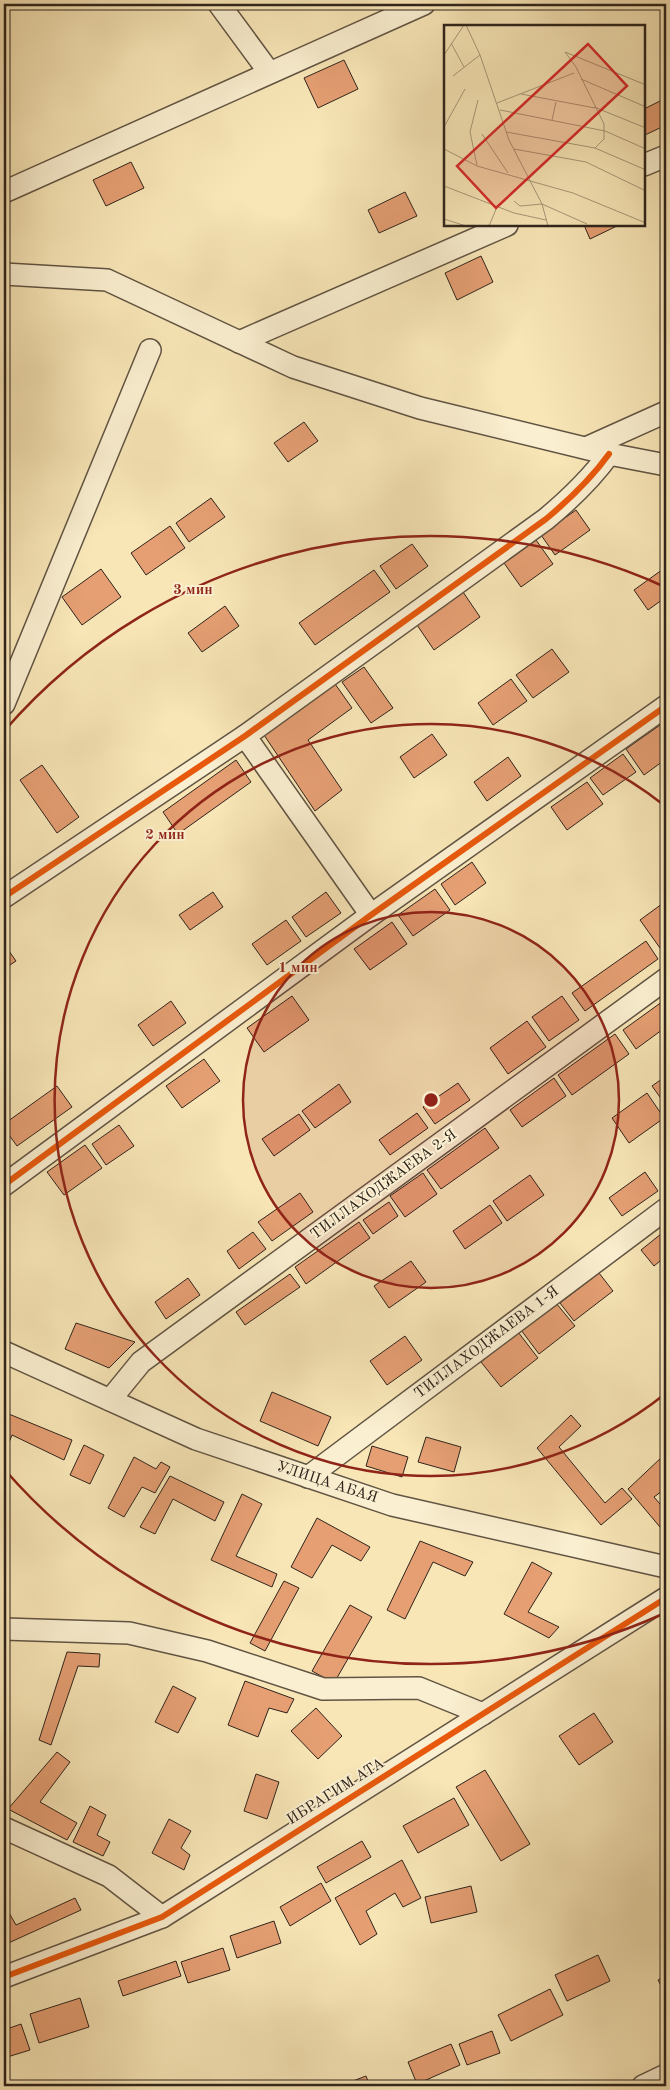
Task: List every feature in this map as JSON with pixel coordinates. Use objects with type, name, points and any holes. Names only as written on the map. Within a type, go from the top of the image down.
[{"type":"street","points":[[219,4],[269,72]]},
{"type":"street","points":[[4,192],[424,4]]},
{"type":"street","points":[[645,166],[666,156]]},
{"type":"street","points":[[238,342],[505,226]]},
{"type":"street","points":[[4,274],[108,280],[293,367],[420,408],[609,454],[666,465]]},
{"type":"street","points":[[4,704],[150,350]]},
{"type":"street","points":[[586,448],[666,412]]},
{"type":"street","points":[[4,897],[245,736],[546,519],[594,476],[609,454]]},
{"type":"street","points":[[4,1185],[371,915],[666,706]]},
{"type":"street","points":[[245,736],[371,915]]},
{"type":"street","name":"ТИЛЛАХОДЖАЕВА 2-Я","points":[[110,1400],[140,1362],[666,979]]},
{"type":"street","name":"ТИЛЛАХОДЖАЕВА 1-Я","points":[[308,1477],[666,1209]]},
{"type":"street","name":"УЛИЦА АБАЯ","points":[[4,1352],[196,1439],[308,1477],[392,1504],[666,1567]]},
{"type":"street","name":"ИБРАГИМ АТА","points":[[4,1977],[162,1917],[666,1598]]},
{"type":"street","points":[[4,1629],[129,1634],[207,1651],[323,1689],[419,1688],[483,1714]]},
{"type":"street","points":[[4,1828],[109,1876],[162,1917]]},
{"type":"street","points":[[643,2086],[666,2075]]},
{"type":"building","points":[[344,60],[358,89],[318,108],[304,78]]},
{"type":"building","points":[[666,98],[666,125],[645,135],[645,108]]},
{"type":"building","points":[[131,162],[144,188],[106,206],[93,180]]},
{"type":"building","points":[[405,192],[417,216],[379,233],[368,210]]},
{"type":"building","points":[[584,226],[617,226],[590,239]]},
{"type":"building","points":[[481,256],[493,282],[457,300],[445,273]]},
{"type":"building","points":[[304,422],[318,441],[288,462],[274,443]]},
{"type":"building","points":[[211,498],[225,517],[189,542],[176,523]]},
{"type":"building","points":[[576,510],[590,530],[555,555],[541,535]]},
{"type":"building","points":[[170,526],[185,548],[146,575],[131,553]]},
{"type":"building","points":[[536,540],[553,564],[521,587],[504,563]]},
{"type":"building","points":[[412,544],[428,566],[396,589],[380,566]]},
{"type":"building","points":[[666,567],[666,597],[648,610],[634,590]]},
{"type":"building","points":[[101,569],[121,597],[82,625],[62,597]]},
{"type":"building","points":[[374,570],[390,592],[315,645],[299,623]]},
{"type":"building","points":[[463,592],[480,617],[434,650],[417,625]]},
{"type":"building","points":[[225,606],[239,626],[202,652],[188,633]]},
{"type":"building","points":[[552,649],[569,672],[533,698],[516,675]]},
{"type":"building","points":[[364,667],[393,708],[371,723],[342,682]]},
{"type":"building","points":[[511,679],[527,701],[493,725],[478,703]]},
{"type":"building","points":[[333,681],[352,708],[308,740],[342,790],[315,811],[262,732]]},
{"type":"building","points":[[663,723],[666,728],[666,759],[644,775],[626,749]]},
{"type":"building","points":[[432,734],[447,755],[414,778],[400,757]]},
{"type":"building","points":[[623,754],[636,772],[603,795],[590,778]]},
{"type":"building","points":[[508,757],[521,776],[487,801],[474,782]]},
{"type":"building","points":[[236,760],[251,782],[178,834],[163,812]]},
{"type":"building","points":[[42,765],[79,817],[57,833],[20,780]]},
{"type":"building","points":[[587,782],[603,804],[567,830],[551,807]]},
{"type":"building","points":[[472,862],[486,883],[455,905],[441,884]]},
{"type":"building","points":[[435,889],[450,910],[413,936],[398,915]]},
{"type":"building","points":[[213,892],[223,907],[190,930],[179,915]]},
{"type":"building","points":[[326,892],[341,913],[306,937],[292,917]]},
{"type":"building","points":[[666,901],[666,943],[660,948],[640,920]]},
{"type":"building","points":[[286,920],[301,941],[267,965],[252,944]]},
{"type":"building","points":[[392,922],[407,944],[370,970],[354,949]]},
{"type":"building","points":[[646,941],[658,959],[585,1011],[572,993]]},
{"type":"building","points":[[4,944],[16,961],[4,969]]},
{"type":"building","points":[[292,996],[309,1020],[264,1052],[247,1028]]},
{"type":"building","points":[[562,996],[579,1020],[549,1041],[532,1017]]},
{"type":"building","points":[[666,999],[666,1027],[636,1049],[623,1030]]},
{"type":"building","points":[[171,1001],[186,1023],[153,1046],[138,1025]]},
{"type":"building","points":[[527,1021],[546,1047],[508,1074],[490,1048]]},
{"type":"building","points":[[615,1034],[629,1054],[572,1095],[558,1075]]},
{"type":"building","points":[[204,1059],[220,1081],[182,1108],[166,1086]]},
{"type":"building","points":[[666,1076],[666,1103],[665,1104],[652,1086]]},
{"type":"building","points":[[554,1078],[566,1096],[522,1127],[510,1110]]},
{"type":"building","points":[[458,1083],[470,1100],[435,1124],[423,1107]]},
{"type":"building","points":[[339,1084],[351,1102],[315,1128],[302,1111]]},
{"type":"building","points":[[57,1086],[72,1107],[17,1146],[4,1128],[4,1124]]},
{"type":"building","points":[[647,1093],[664,1118],[629,1143],[612,1118]]},
{"type":"building","points":[[417,1113],[428,1128],[390,1155],[379,1140]]},
{"type":"building","points":[[299,1114],[310,1130],[274,1156],[262,1139]]},
{"type":"building","points":[[119,1125],[134,1146],[106,1165],[92,1144]]},
{"type":"building","points":[[485,1128],[499,1148],[441,1189],[427,1170]]},
{"type":"building","points":[[85,1145],[102,1168],[64,1195],[47,1172]]},
{"type":"building","points":[[645,1172],[658,1191],[622,1216],[609,1198]]},
{"type":"building","points":[[423,1173],[437,1194],[405,1217],[390,1196]]},
{"type":"building","points":[[530,1175],[544,1195],[507,1221],[493,1201]]},
{"type":"building","points":[[300,1193],[313,1212],[272,1241],[258,1222]]},
{"type":"building","points":[[389,1202],[398,1216],[373,1234],[363,1220]]},
{"type":"building","points":[[490,1205],[502,1223],[465,1249],[453,1231]]},
{"type":"building","points":[[359,1222],[370,1238],[306,1284],[295,1267]]},
{"type":"building","points":[[666,1230],[666,1256],[654,1266],[641,1250]]},
{"type":"building","points":[[253,1232],[266,1249],[239,1269],[227,1251]]},
{"type":"building","points":[[411,1261],[426,1282],[389,1308],[374,1286]]},
{"type":"building","points":[[599,1273],[613,1291],[574,1321],[560,1303]]},
{"type":"building","points":[[290,1274],[300,1287],[245,1325],[236,1312]]},
{"type":"building","points":[[188,1278],[200,1295],[166,1319],[155,1302]]},
{"type":"building","points":[[556,1303],[575,1326],[539,1354],[521,1330]]},
{"type":"building","points":[[76,1323],[135,1342],[109,1368],[65,1349]]},
{"type":"building","points":[[518,1332],[538,1358],[501,1387],[481,1362]]},
{"type":"building","points":[[405,1336],[422,1360],[387,1385],[370,1361]]},
{"type":"building","points":[[272,1392],[331,1417],[318,1446],[260,1421]]},
{"type":"building","points":[[4,1412],[72,1440],[64,1460],[12,1435],[4,1455]]},
{"type":"building","points":[[571,1415],[581,1426],[559,1447],[605,1503],[622,1488],[632,1499],[601,1525],[537,1448]]},
{"type":"building","points":[[426,1437],[461,1447],[454,1472],[418,1462]]},
{"type":"building","points":[[84,1445],[104,1455],[90,1484],[70,1475]]},
{"type":"building","points":[[372,1446],[408,1457],[402,1477],[366,1466]]},
{"type":"building","points":[[663,1456],[666,1459],[666,1488],[654,1497],[666,1511],[665,1533],[628,1489]]},
{"type":"building","points":[[134,1457],[156,1469],[161,1462],[170,1467],[155,1493],[142,1487],[124,1517],[108,1508]]},
{"type":"building","points":[[170,1476],[224,1502],[215,1521],[173,1499],[155,1534],[140,1527]]},
{"type":"building","points":[[242,1494],[262,1504],[236,1556],[277,1574],[272,1587],[211,1560]]},
{"type":"building","points":[[317,1518],[370,1547],[361,1561],[332,1545],[312,1578],[291,1567]]},
{"type":"building","points":[[420,1541],[473,1562],[465,1576],[433,1562],[405,1619],[387,1610]]},
{"type":"building","points":[[532,1562],[552,1573],[528,1612],[559,1627],[549,1638],[504,1614]]},
{"type":"building","points":[[284,1581],[299,1588],[265,1651],[250,1643]]},
{"type":"building","points":[[350,1605],[372,1617],[334,1683],[312,1671]]},
{"type":"building","points":[[67,1652],[100,1654],[99,1667],[78,1666],[51,1745],[39,1740]]},
{"type":"building","points":[[245,1681],[294,1699],[287,1713],[269,1708],[258,1737],[228,1725]]},
{"type":"building","points":[[173,1686],[196,1698],[178,1733],[155,1722]]},
{"type":"building","points":[[316,1708],[342,1736],[318,1759],[291,1731]]},
{"type":"building","points":[[594,1713],[613,1742],[579,1765],[559,1736]]},
{"type":"building","points":[[57,1752],[70,1762],[40,1802],[77,1823],[67,1840],[8,1809]]},
{"type":"building","points":[[485,1770],[530,1844],[501,1861],[456,1787]]},
{"type":"building","points":[[256,1774],[279,1782],[267,1819],[244,1811]]},
{"type":"building","points":[[454,1798],[469,1825],[418,1853],[403,1826]]},
{"type":"building","points":[[90,1806],[106,1815],[97,1835],[110,1842],[103,1856],[73,1842]]},
{"type":"building","points":[[169,1819],[191,1831],[181,1848],[190,1855],[184,1870],[152,1853]]},
{"type":"building","points":[[362,1841],[371,1857],[326,1883],[317,1867]]},
{"type":"building","points":[[402,1860],[421,1898],[403,1907],[395,1893],[366,1911],[377,1934],[360,1945],[335,1898]]},
{"type":"building","points":[[321,1883],[331,1901],[290,1926],[280,1907]]},
{"type":"building","points":[[471,1886],[477,1912],[431,1923],[425,1897]]},
{"type":"building","points":[[75,1898],[81,1910],[4,1945],[4,1904],[16,1925]]},
{"type":"building","points":[[274,1921],[281,1943],[237,1958],[230,1936]]},
{"type":"building","points":[[223,1948],[230,1970],[188,1983],[181,1962]]},
{"type":"building","points":[[598,1955],[610,1981],[567,2001],[555,1975]]},
{"type":"building","points":[[176,1961],[181,1976],[123,1996],[118,1981]]},
{"type":"building","points":[[666,1975],[666,1995],[658,1980]]},
{"type":"building","points":[[550,1989],[563,2015],[511,2041],[498,2015]]},
{"type":"building","points":[[80,1998],[89,2027],[39,2043],[30,2014]]},
{"type":"building","points":[[21,2024],[30,2050],[4,2058],[4,2030]]},
{"type":"building","points":[[492,2031],[500,2053],[467,2065],[459,2044]]},
{"type":"building","points":[[451,2044],[460,2065],[417,2084],[408,2062]]},
{"type":"building","points":[[366,2076],[370,2086],[340,2086]]},
{"type":"cycle path","points":[[4,897],[245,736],[546,519],[580,488],[609,454]]},
{"type":"cycle path","points":[[4,1185],[371,915],[666,706]]},
{"type":"cycle path","points":[[4,1977],[162,1917],[666,1598]]}]
